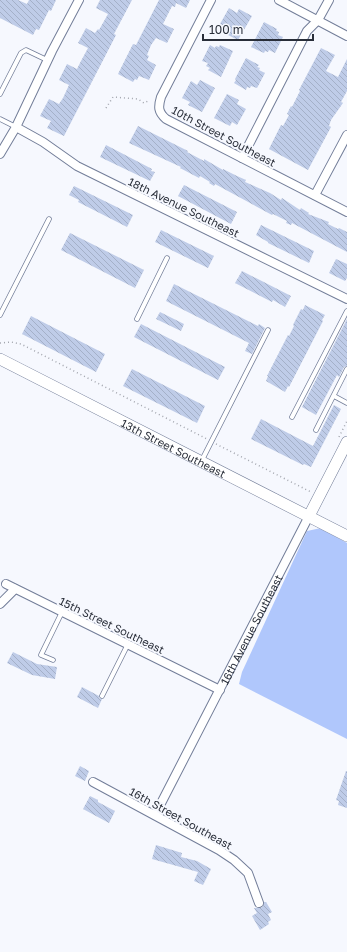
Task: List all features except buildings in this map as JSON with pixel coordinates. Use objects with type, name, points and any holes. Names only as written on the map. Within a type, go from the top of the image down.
[{"type":"street","points":[[0,154],[16,127],[79,0]]},
{"type":"street","name":"10th Street Southeast","points":[[211,0],[161,97],[159,109],[161,114],[166,119],[347,212]]},
{"type":"street","points":[[279,0],[347,36]]},
{"type":"street","points":[[242,158],[307,31],[318,20],[329,0]]},
{"type":"street","name":"18th Avenue Southeast","points":[[16,127],[43,142],[77,166],[347,299]]},
{"type":"street","points":[[315,196],[347,135]]},
{"type":"street","name":"13th Street Southeast","points":[[0,359],[347,536]]},
{"type":"street","name":"16th Avenue Southeast","points":[[155,815],[347,442]]},
{"type":"street","points":[[0,604],[15,589],[6,584]]},
{"type":"street","name":"15th Street Southeast","points":[[15,589],[220,690]]},
{"type":"street","name":"16th Street Southeast","points":[[93,782],[220,850],[234,860],[248,873],[259,904]]},
{"type":"lane","points":[[0,94],[21,53],[26,50],[48,60]]},
{"type":"lane","points":[[0,119],[16,127]]},
{"type":"lane","points":[[0,314],[49,219]]},
{"type":"lane","points":[[137,319],[167,258]]},
{"type":"lane","points":[[292,417],[347,311]]},
{"type":"lane","points":[[201,462],[268,330]]},
{"type":"lane","points":[[316,430],[347,369]]},
{"type":"lane","points":[[334,396],[347,402]]},
{"type":"lane","points":[[53,660],[41,655],[62,612]]},
{"type":"lane","points":[[102,696],[128,644]]},
{"type":"path","points":[[106,108],[114,97],[138,99],[144,103],[150,100]]},
{"type":"path","points":[[0,343],[11,342],[21,344],[311,492]]},
{"type":"shaded area","points":[[321,528],[347,543],[347,739],[239,684],[242,672],[307,531]]}]
